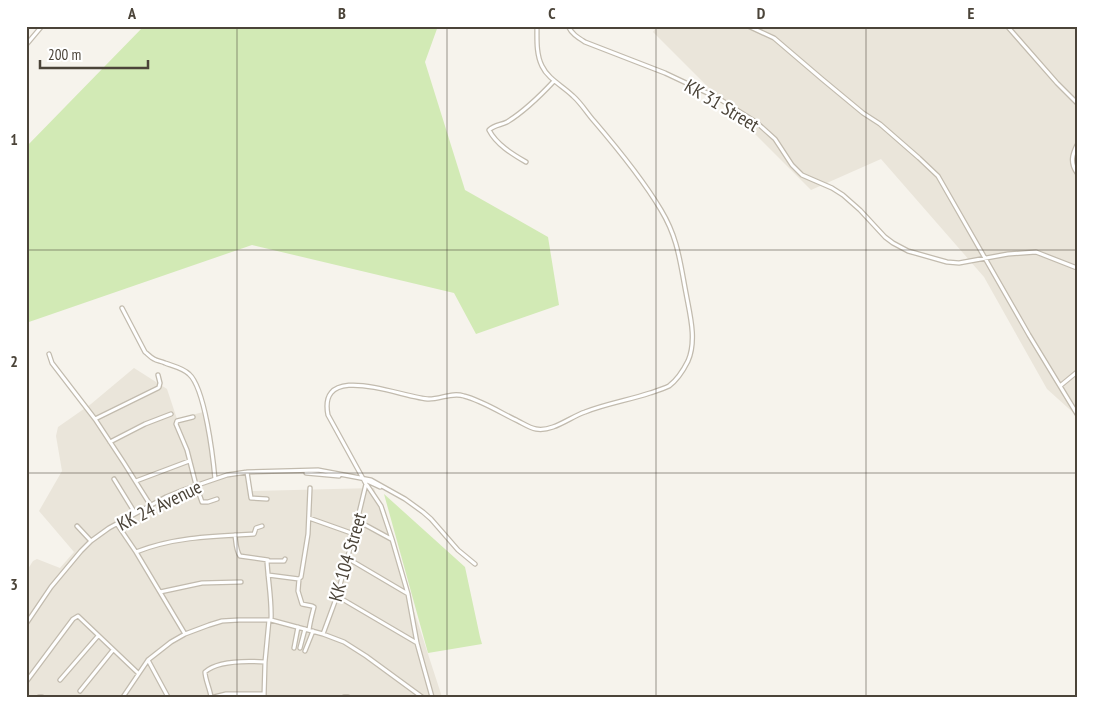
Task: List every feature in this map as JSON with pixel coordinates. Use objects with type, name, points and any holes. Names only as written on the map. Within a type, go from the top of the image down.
[{"type":"street","points":[[26,45],[42,26]]},
{"type":"street","points":[[432,697],[424,670],[408,594],[392,539],[381,506],[366,484],[328,415],[327,399],[332,392],[342,386],[355,385],[430,399],[458,394],[488,406],[532,428],[544,429],[585,412],[666,387],[673,382],[688,360],[692,336],[679,254],[672,230],[662,211],[631,165],[573,96],[554,81],[542,67],[537,40],[537,26]]},
{"type":"street","name":"KK 31 Street","points":[[568,26],[572,33],[585,42],[665,73],[718,98],[756,122],[775,139],[792,165],[802,175],[843,195],[893,243],[908,250],[947,262],[968,262],[984,257],[1036,252],[1077,268]]},
{"type":"street","points":[[748,26],[774,38],[863,113],[880,124],[938,176],[1029,335],[1077,414]]},
{"type":"street","points":[[1007,26],[1057,84],[1077,103]]},
{"type":"street","points":[[526,162],[505,148],[489,130],[505,123],[533,103],[554,81]]},
{"type":"street","points":[[1077,145],[1072,157],[1073,167],[1077,173]]},
{"type":"street","points":[[122,308],[145,352],[149,356],[190,374],[198,389],[204,411],[212,447],[215,479]]},
{"type":"street","points":[[49,354],[52,363],[95,419],[151,506]]},
{"type":"street","points":[[1060,386],[1077,372]]},
{"type":"street","points":[[95,419],[159,387],[158,375]]},
{"type":"street","points":[[110,442],[145,424],[171,414]]},
{"type":"street","points":[[192,417],[177,421],[176,424],[187,450],[202,502],[217,499]]},
{"type":"street","points":[[136,481],[190,461]]},
{"type":"street","name":"KK 24 Avenue","points":[[27,622],[51,586],[91,541],[135,513],[166,497],[227,475],[247,472],[318,470],[372,480],[423,512],[458,550],[475,564]]},
{"type":"street","points":[[247,472],[251,498],[267,499]]},
{"type":"street","points":[[114,479],[135,513]]},
{"type":"street","name":"KK 104 Street","points":[[324,634],[358,521],[366,484]]},
{"type":"street","points":[[305,651],[310,619],[314,607],[302,604],[298,591],[299,579],[302,578],[308,536],[310,488]]},
{"type":"street","points":[[309,518],[354,534]]},
{"type":"street","points":[[358,521],[392,539]]},
{"type":"street","points":[[117,524],[185,634]]},
{"type":"street","points":[[77,526],[91,541]]},
{"type":"street","points":[[136,552],[168,542],[254,534],[256,528],[262,526]]},
{"type":"street","points":[[235,535],[240,556],[284,561],[285,558]]},
{"type":"street","points":[[347,558],[408,594]]},
{"type":"street","points":[[265,662],[248,661],[209,668],[205,672],[205,676],[213,697],[226,694],[264,695],[271,596],[268,560]]},
{"type":"street","points":[[268,576],[299,579]]},
{"type":"street","points":[[160,592],[202,583],[241,582]]},
{"type":"street","points":[[337,596],[418,643]]},
{"type":"street","points":[[26,682],[76,616],[80,617],[138,673]]},
{"type":"street","points":[[123,697],[148,660],[171,642],[185,634],[222,622],[270,620],[324,634],[344,642],[422,697]]},
{"type":"street","points":[[294,648],[298,627]]},
{"type":"street","points":[[300,648],[309,630]]},
{"type":"street","points":[[60,680],[98,636]]},
{"type":"street","points":[[80,691],[113,650]]},
{"type":"street","points":[[148,660],[168,697]]},
{"type":"shaded area","points":[[657,26],[1077,26],[1077,416],[1047,389],[984,277],[881,159],[811,190],[653,32]]},
{"type":"shaded area","points":[[134,368],[167,389],[177,419],[203,412],[214,480],[249,473],[251,491],[374,488],[442,697],[26,697],[26,572],[33,561],[37,559],[60,568],[74,552],[39,511],[62,471],[56,436],[58,427],[91,404]]},
{"type":"green space","points":[[144,26],[438,26],[425,62],[465,190],[548,237],[559,305],[476,334],[454,293],[252,245],[26,323],[26,147]]},
{"type":"green space","points":[[384,494],[465,567],[482,644],[428,653]]}]
